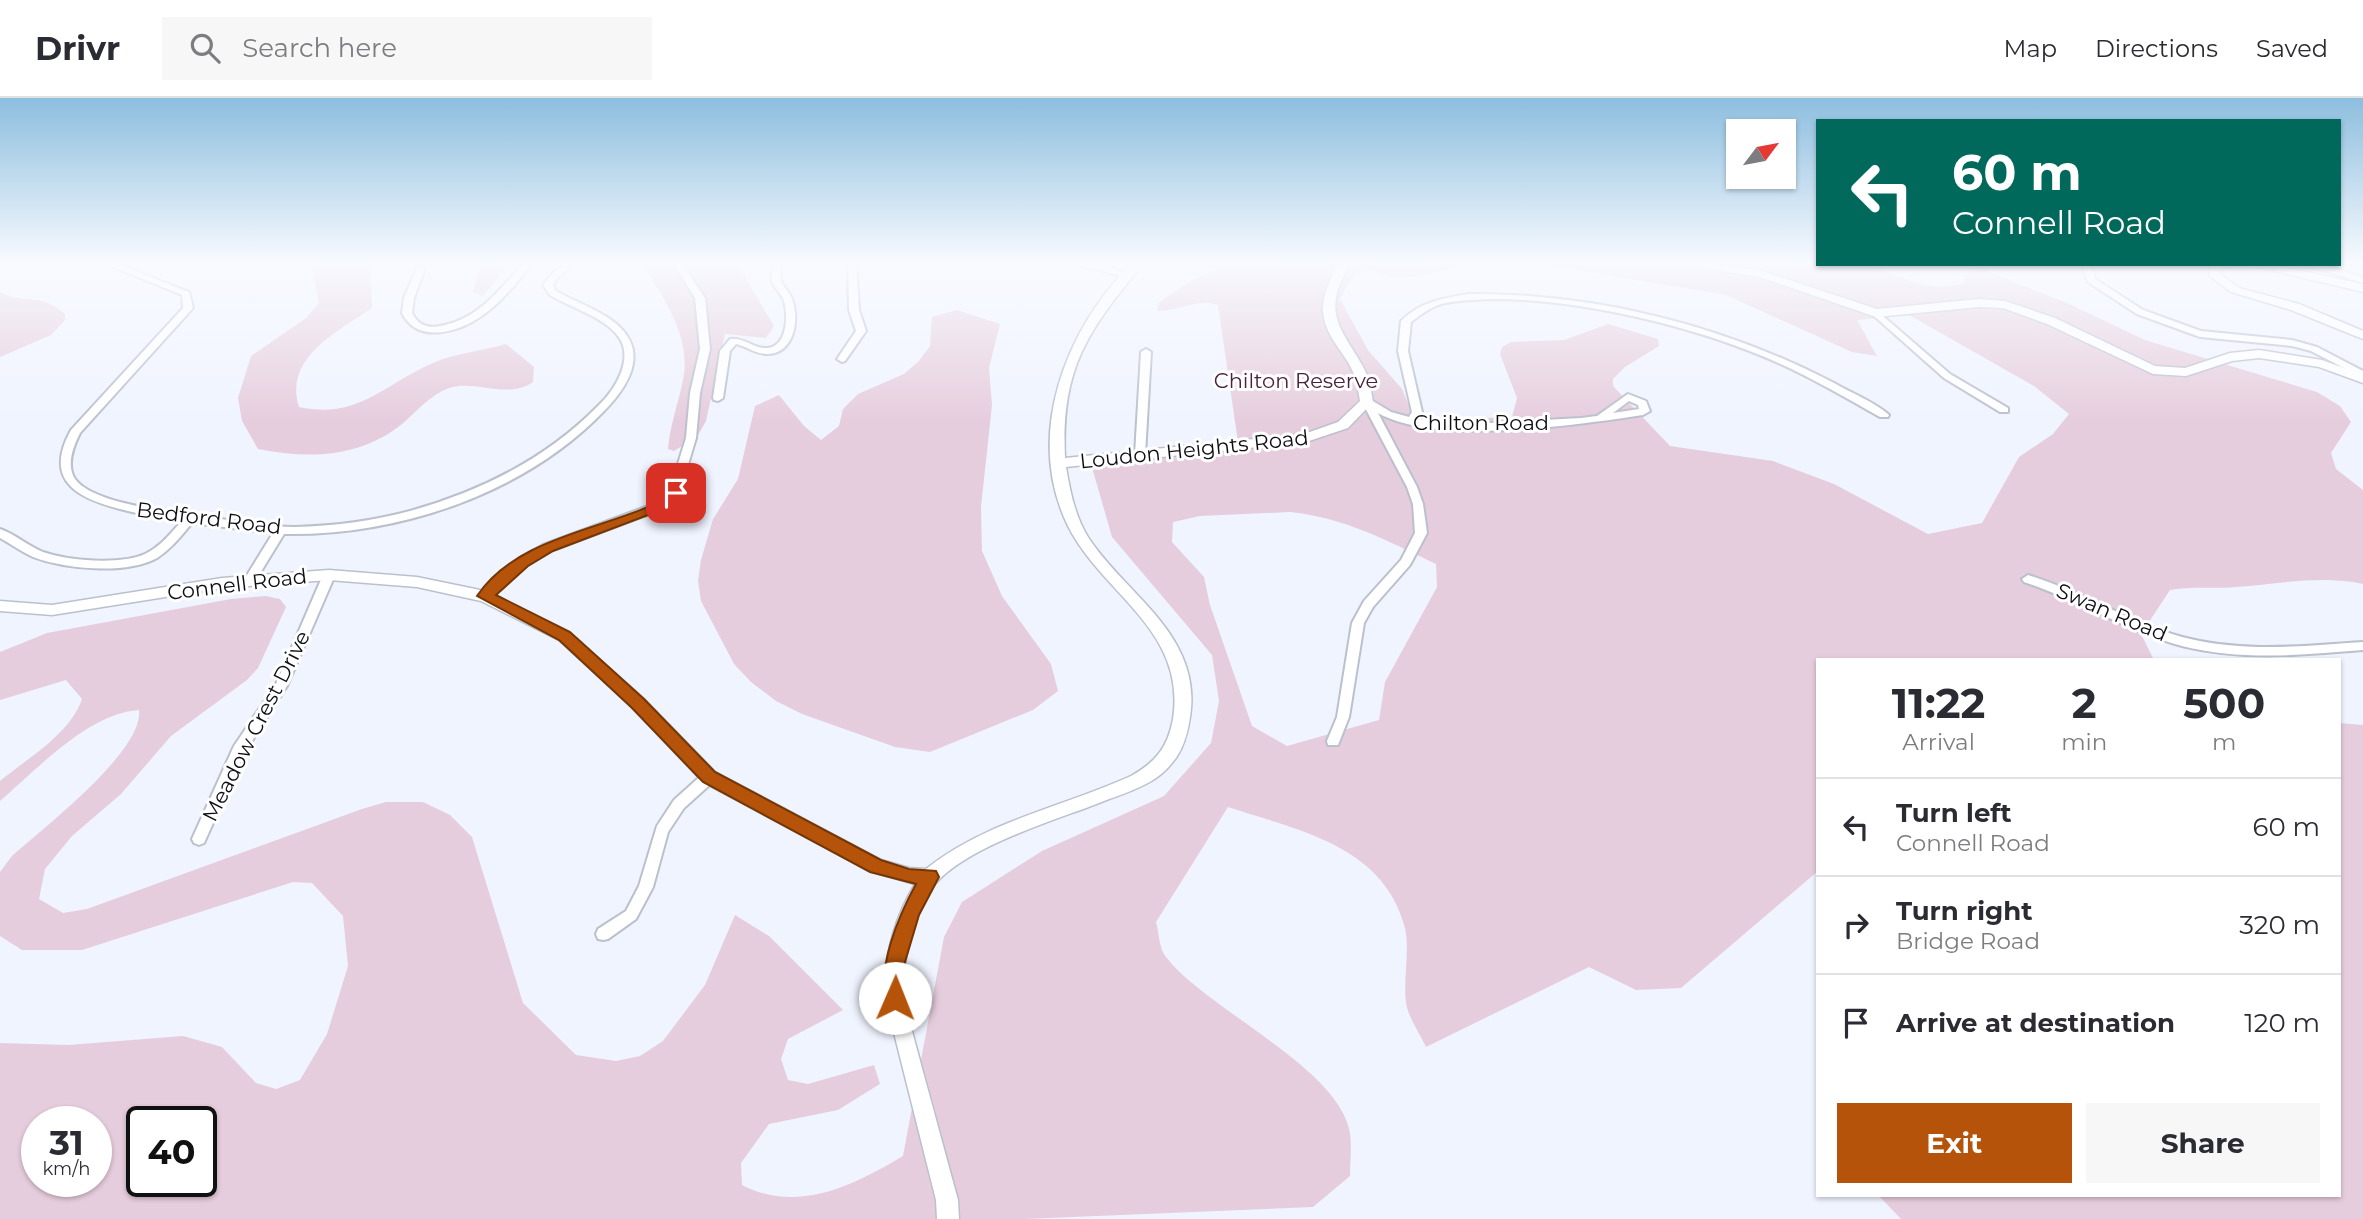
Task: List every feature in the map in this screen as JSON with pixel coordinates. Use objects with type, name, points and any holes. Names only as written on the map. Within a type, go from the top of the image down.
[{"type":"main road","points":[[1059,463],[1059,432],[1066,376],[1097,316]]},
{"type":"main road","points":[[1329,316],[1334,335],[1366,382],[1367,402]]},
{"type":"main road","points":[[2038,316],[2152,370],[2186,372],[2230,357],[2259,354],[2322,364],[2363,377]]},
{"type":"main road","points":[[2318,316],[2363,335]]},
{"type":"main road","name":"Loudon Heights Road","points":[[929,877],[971,850],[1013,830],[1144,778],[1174,749],[1183,704],[1178,671],[1168,643],[1156,623],[1083,540],[1067,508],[1059,463],[1306,439],[1343,425],[1367,402]]},
{"type":"main road","name":"Connell Road","points":[[0,606],[52,610],[250,580],[329,575],[417,582],[485,596],[564,636],[638,703],[709,777],[876,866],[909,876],[929,877]]},
{"type":"main road","points":[[929,877],[910,914],[896,962],[895,998],[947,1200],[948,1219]]},
{"type":"street","name":"Bedford Road","points":[[180,316],[75,432],[69,443],[65,468],[77,489],[97,500],[190,518],[281,530],[409,515],[523,470],[578,434],[614,396],[625,375],[629,358],[629,346],[620,332],[593,316]]},
{"type":"street","points":[[410,316],[419,327],[432,331],[457,326],[478,316]]},
{"type":"street","points":[[485,596],[522,563],[547,548],[574,536],[645,514],[672,501],[691,438],[695,393],[705,349],[703,316]]},
{"type":"street","points":[[718,398],[725,351],[733,341],[746,341],[765,351],[776,350],[787,340],[790,316]]},
{"type":"street","points":[[842,359],[861,331],[856,316]]},
{"type":"street","points":[[1412,316],[1406,321],[1403,351],[1417,412],[1412,421]]},
{"type":"street","points":[[1636,316],[1751,348],[1884,415]]},
{"type":"street","points":[[1880,316],[1947,376],[2004,410]]},
{"type":"street","points":[[2152,316],[2200,334],[2314,349],[2363,377]]},
{"type":"street","points":[[1140,455],[1146,352]]},
{"type":"street","points":[[1333,741],[1343,717],[1349,686],[1351,651],[1358,622],[1368,604],[1406,562],[1421,533],[1418,504],[1412,487],[1367,402]]},
{"type":"street","name":"Chilton Road","points":[[1367,402],[1391,417],[1421,425],[1522,425],[1600,418]]},
{"type":"street","points":[[0,533],[42,556],[100,563],[130,562],[145,559],[161,549],[190,518]]},
{"type":"street","points":[[250,580],[281,530]]},
{"type":"street","name":"Meadow Crest Drive","points":[[199,839],[239,750],[281,686],[329,575]]},
{"type":"street","name":"Swan Road","points":[[2028,579],[2061,589],[2105,611],[2181,640],[2218,649],[2269,655],[2363,646]]},
{"type":"street","points":[[603,934],[631,915],[646,887],[662,830],[679,804],[709,777]]},
{"type":"green space","points":[[0,316],[65,316],[65,320],[51,335],[0,357]]},
{"type":"green space","points":[[360,316],[330,336],[306,360],[296,389],[299,407],[338,409],[370,398],[441,360],[506,344],[534,367],[533,382],[513,389],[470,386],[449,388],[430,399],[386,435],[351,449],[333,453],[296,454],[258,449],[242,421],[238,398],[251,356],[306,318]]},
{"type":"green space","points":[[673,316],[768,316],[774,326],[766,338],[725,334],[706,421],[697,437],[674,451],[668,449],[685,359]]},
{"type":"green space","points":[[976,316],[1000,324],[989,368],[992,405],[981,507],[982,551],[1002,596],[1051,664],[1058,691],[1033,710],[930,752],[895,747],[802,714],[776,701],[751,682],[734,664],[701,601],[698,581],[713,519],[738,479],[755,406],[779,395],[804,426],[821,440],[839,426],[843,409],[858,394],[904,374],[919,361],[930,346],[932,317]]},
{"type":"green space","name":"Chilton Reserve","points":[[1220,316],[1350,316],[1368,350],[1402,389],[1411,411],[1428,420],[1512,417],[1517,398],[1500,354],[1502,347],[1511,342],[1564,340],[1608,324],[1658,339],[1659,346],[1625,367],[1613,379],[1613,386],[1670,446],[1773,461],[1834,484],[1928,534],[1982,523],[2019,457],[2053,434],[2069,414],[2034,386],[1911,316],[2095,316],[2145,340],[2317,392],[2340,406],[2351,422],[2331,453],[2336,469],[2363,490],[2363,584],[2316,580],[2170,590],[2141,634],[2153,658],[1816,658],[1816,873],[1681,988],[1636,990],[1589,967],[1426,1047],[1406,1003],[1405,928],[1394,900],[1378,877],[1358,859],[1334,845],[1282,824],[1228,807],[1156,922],[1162,950],[1185,977],[1298,1062],[1322,1085],[1341,1109],[1350,1133],[1350,1176],[1313,1207],[1025,1219],[0,1219],[0,1043],[68,1045],[183,1036],[222,1047],[256,1083],[276,1089],[300,1080],[327,1034],[348,966],[343,916],[312,883],[293,882],[82,950],[22,950],[0,936],[0,872],[12,856],[109,767],[126,746],[136,727],[139,710],[120,713],[83,732],[47,759],[0,801],[0,781],[58,734],[76,712],[82,699],[66,680],[0,700],[0,652],[47,633],[231,599],[266,596],[280,599],[286,607],[258,668],[247,680],[171,736],[121,794],[72,836],[45,869],[39,899],[63,913],[87,909],[362,809],[386,802],[423,802],[450,815],[472,837],[523,1003],[576,1055],[616,1061],[640,1056],[663,1041],[705,985],[735,915],[769,936],[843,1010],[788,1039],[781,1059],[788,1080],[808,1084],[874,1065],[880,1084],[838,1110],[769,1124],[741,1163],[742,1185],[784,1197],[805,1196],[845,1186],[903,1156],[944,937],[962,902],[1042,851],[1164,796],[1211,743],[1219,701],[1212,655],[1112,537],[1091,464],[1239,449]],"holes":[[[1290,512],[1329,519],[1382,539],[1436,564],[1437,587],[1385,682],[1379,720],[1287,746],[1252,726],[1210,605],[1204,577],[1172,542],[1173,522],[1200,516]]]},
{"type":"green space","points":[[1773,316],[1895,316],[1857,320],[1877,356],[1852,352]]},
{"type":"green space","points":[[2341,723],[2363,725],[2363,1219],[1901,1219],[1880,1197],[2341,1197]]},
{"type":"route","points":[[676,493],[672,501],[660,508],[574,536],[547,548],[522,563],[485,596],[564,636],[638,703],[674,744],[709,777],[876,866],[909,876],[929,877],[910,914],[896,962],[895,998]]}]
